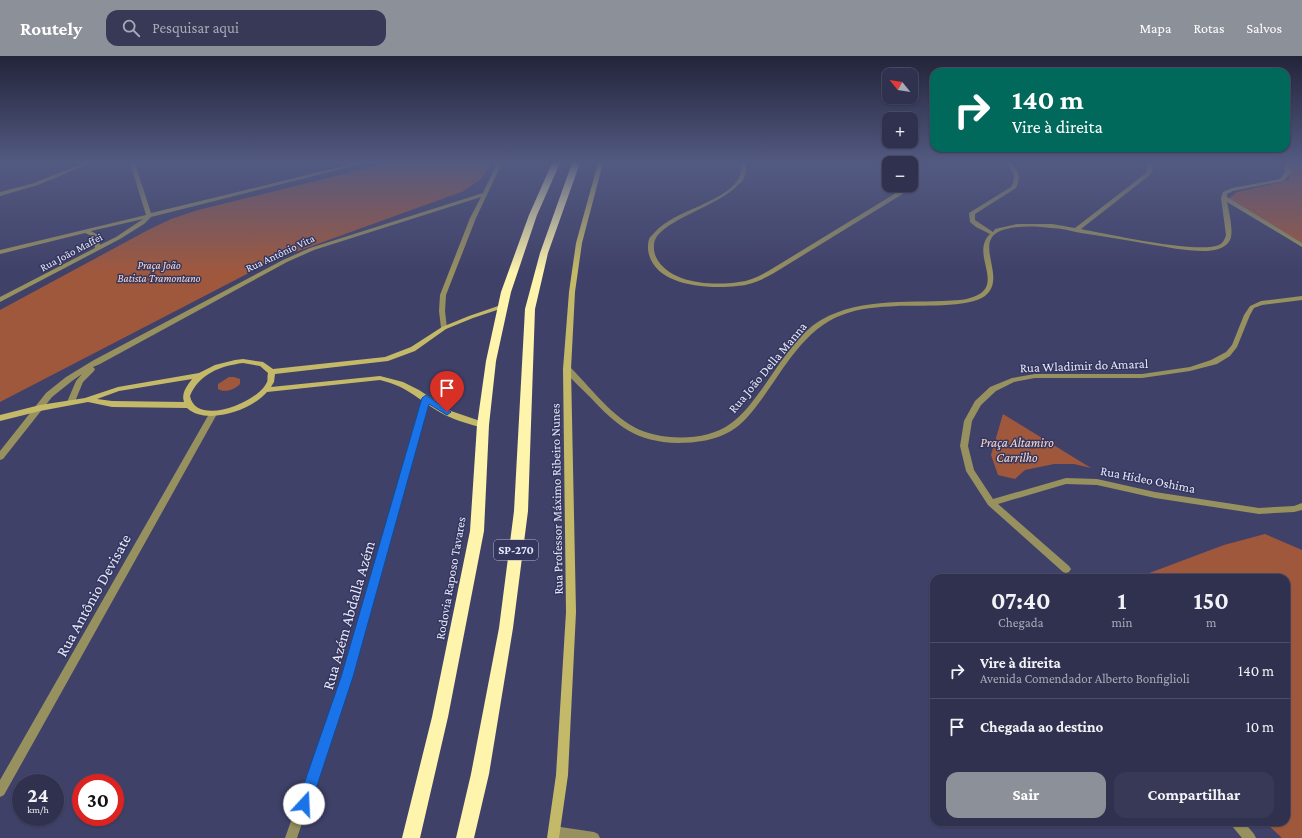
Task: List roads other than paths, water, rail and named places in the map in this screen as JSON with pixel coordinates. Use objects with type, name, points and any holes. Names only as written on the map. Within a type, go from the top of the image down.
[{"type":"highway","name":"Rodovia Raposo Tavares","points":[[411,838],[440,717],[477,531],[483,425],[490,361],[504,306],[506,292],[540,199]]},
{"type":"highway","name":"SP-270","points":[[465,838],[480,774],[506,628],[521,511],[530,309],[543,259],[563,199]]},
{"type":"main road","name":"Rua Professor Máximo Ribeiro Nunes","points":[[554,835],[562,775],[571,612],[567,369],[572,292],[578,250],[591,199]]},
{"type":"main road","points":[[271,372],[386,359],[412,348],[444,328],[504,306]]},
{"type":"main road","points":[[0,418],[40,408],[86,400],[118,389],[202,374],[222,365],[243,361],[261,363],[271,372],[272,378],[267,390],[258,399],[244,407],[229,412],[213,414],[194,410],[189,405],[186,396],[187,390],[202,374]]},
{"type":"main road","points":[[267,390],[380,378],[394,380],[406,384],[452,415],[483,425]]},
{"type":"main road","points":[[86,400],[112,404],[189,405]]},
{"type":"street","points":[[144,199],[149,216]]},
{"type":"street","points":[[0,252],[216,199]]},
{"type":"street","name":"Rua Antônio Vita","points":[[0,457],[49,395],[58,386],[97,362],[269,268],[291,258],[312,249],[468,199]]},
{"type":"street","points":[[444,328],[442,311],[443,295],[457,257],[483,199]]},
{"type":"street","points":[[715,199],[660,229],[654,236],[651,242],[651,253],[656,264],[663,271],[693,283],[726,286],[760,278],[886,199]]},
{"type":"street","points":[[994,199],[972,213],[972,221],[991,233],[1007,226],[1022,224],[1052,226],[1181,248],[1206,249],[1221,246],[1227,241],[1229,235],[1224,199]]},
{"type":"street","points":[[1076,230],[1115,199]]},
{"type":"street","points":[[1226,199],[1302,245]]},
{"type":"street","name":"Rua João Maffei","points":[[0,300],[133,230],[149,216]]},
{"type":"street","points":[[86,231],[95,235],[98,249]]},
{"type":"street","name":"Rua João Della Manna","points":[[567,369],[621,423],[639,433],[664,440],[692,440],[712,436],[733,426],[744,415],[802,341],[814,328],[827,318],[846,310],[868,306],[954,302],[973,299],[984,295],[990,288],[992,282],[986,245],[991,233]]},
{"type":"street","name":"Rua Wladimir do Amaral","points":[[1066,569],[991,503],[970,471],[964,446],[968,421],[978,403],[993,388],[1012,380],[1035,376],[1142,376],[1190,369],[1214,362],[1228,354],[1235,345],[1247,315],[1252,307],[1261,302],[1302,298]]},
{"type":"street","name":"Rua Antônio Vita","points":[[71,402],[80,381],[97,362]]},
{"type":"street","name":"Rua Azém Abdalla Azém","points":[[291,838],[347,677],[426,398]]},
{"type":"street","name":"Rua Antônio Devisate","points":[[0,791],[213,414]]},
{"type":"street","name":"Rua Hideo Oshima","points":[[991,503],[1066,481],[1097,482],[1155,495],[1259,511],[1302,506]]},
{"type":"street","points":[[1240,826],[1250,838]]},
{"type":"street","points":[[554,835],[594,838]]},
{"type":"park label","name":"Praça João Batista Tramontano","points":[[159,271]]},
{"type":"park label","name":"Praça Altamiro Carrilho","points":[[1017,450]]}]
